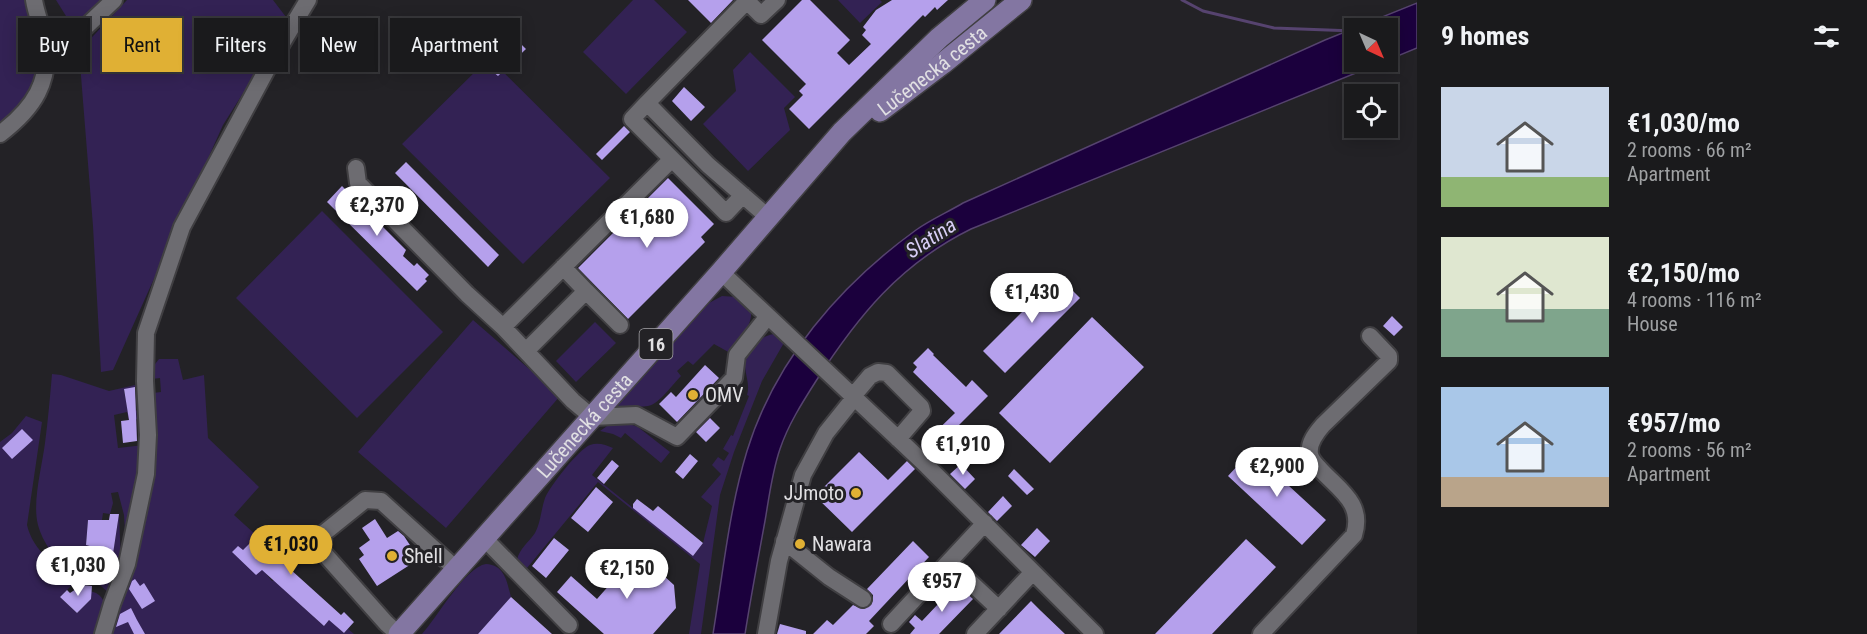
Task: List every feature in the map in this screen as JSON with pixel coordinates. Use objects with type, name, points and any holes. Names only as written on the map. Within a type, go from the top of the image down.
[{"type":"main road","name":"Lučenecká cesta","points":[[399,634],[769,218],[842,132],[917,58],[985,0]]},
{"type":"main road","name":"Lučenecká cesta","points":[[816,163],[1021,0]]},
{"type":"street","points":[[34,0],[39,18]]},
{"type":"street","points":[[90,23],[114,0]]},
{"type":"street","points":[[103,634],[128,564],[146,474],[148,435],[145,381],[146,333],[182,227],[272,60],[308,0]]},
{"type":"street","points":[[743,195],[726,213],[632,119],[747,1],[761,15],[777,0]]},
{"type":"street","points":[[0,134],[15,123],[29,108],[40,88],[44,72]]},
{"type":"street","points":[[647,103],[708,165],[769,218]]},
{"type":"street","points":[[502,327],[672,159]]},
{"type":"street","points":[[356,168],[358,183],[573,401],[592,417],[636,415],[676,437],[734,378],[737,355],[768,316]]},
{"type":"street","points":[[563,267],[620,325]]},
{"type":"street","points":[[721,272],[985,523],[1032,573],[1095,634]]},
{"type":"street","points":[[526,351],[586,291]]},
{"type":"street","points":[[1261,634],[1354,535],[1357,525],[1355,508],[1313,461],[1310,454],[1311,443],[1323,425],[1389,362],[1389,356],[1370,336]]},
{"type":"street","points":[[766,634],[779,561],[803,475],[826,433],[870,376],[878,372],[887,373],[921,407],[922,411],[898,439]]},
{"type":"street","points":[[399,634],[386,624],[322,551],[324,533],[365,500],[381,501],[456,569]]},
{"type":"street","points":[[891,624],[985,523]]},
{"type":"street","points":[[484,538],[569,625]]},
{"type":"street","points":[[784,541],[829,577],[863,599]]},
{"type":"street","points":[[949,562],[999,609]]},
{"type":"street","points":[[975,634],[1032,573]]},
{"type":"shaded area","points":[[0,0],[28,0],[32,18],[18,18],[18,72],[38,72],[37,87],[0,128]]},
{"type":"shaded area","points":[[56,0],[109,0],[90,18],[67,18]]},
{"type":"shaded area","points":[[127,0],[273,0],[286,17],[194,18],[194,72],[256,72],[223,125],[113,370],[101,372],[93,226],[81,72],[90,72],[90,39],[102,27],[102,72],[182,72],[182,18],[110,18]]},
{"type":"shaded area","points":[[633,0],[654,0],[687,32],[626,94],[583,52]]},
{"type":"shaded area","points":[[838,0],[880,0],[882,2],[860,23]]},
{"type":"shaded area","points":[[750,52],[795,97],[784,108],[790,130],[748,171],[703,124],[736,91],[733,70]]},
{"type":"shaded area","points":[[475,72],[503,72],[610,178],[523,264],[402,144]]},
{"type":"shaded area","points":[[322,211],[443,332],[357,418],[236,298]]},
{"type":"shaded area","points":[[722,296],[737,297],[751,310],[750,322],[732,354],[714,344],[693,365],[688,361],[677,371],[681,376],[652,405],[614,407],[709,303]]},
{"type":"shaded area","points":[[473,320],[560,396],[446,528],[358,452]]},
{"type":"shaded area","points":[[595,322],[616,343],[576,382],[556,361]]},
{"type":"shaded area","points":[[774,334],[785,341],[762,381],[720,495],[701,634],[689,634],[700,564],[598,482],[527,568],[517,560],[522,549],[535,533],[545,498],[553,485],[579,453],[590,445],[596,444],[613,448],[592,475],[693,556],[703,543],[712,506],[701,497],[721,474],[712,465],[718,457],[724,461],[729,453],[723,449],[731,435],[733,436],[749,396],[747,395],[745,361],[754,345],[764,337]]},
{"type":"shaded area","points":[[159,359],[178,359],[183,380],[204,375],[208,438],[259,487],[234,515],[257,536],[250,544],[261,540],[266,535],[281,550],[264,571],[272,581],[274,580],[324,626],[330,619],[344,633],[348,629],[354,634],[106,634],[153,393],[161,392],[160,378],[152,379],[152,368]]},
{"type":"shaded area","points":[[52,374],[109,391],[135,385],[136,387],[124,390],[128,412],[139,410],[141,440],[138,419],[129,420],[127,412],[114,415],[118,448],[144,445],[126,548],[124,515],[118,492],[111,493],[113,503],[110,514],[103,513],[102,520],[88,520],[86,545],[89,546],[86,565],[92,566],[94,552],[104,553],[101,574],[115,577],[117,567],[111,566],[119,514],[121,564],[109,593],[56,557],[46,544],[38,525],[37,495]]},
{"type":"shaded area","points":[[26,416],[42,422],[27,525],[30,534],[34,543],[47,558],[79,578],[60,597],[77,613],[90,600],[89,591],[101,597],[104,602],[100,634],[0,634],[0,442],[12,433]]},
{"type":"shaded area","points":[[624,422],[638,427],[670,452],[661,463],[625,433],[621,438],[600,431],[610,424]]},
{"type":"shaded area","points":[[486,564],[497,567],[501,571],[511,597],[478,634],[422,634],[460,583],[478,567]]},
{"type":"water","points":[[1417,3],[1417,48],[1398,56],[1398,18],[1380,18]]},
{"type":"water","name":"Slatina","points":[[1344,32],[1344,72],[1358,72],[971,229],[923,258],[902,275],[848,335],[816,381],[791,423],[783,440],[773,476],[745,634],[713,634],[736,496],[747,451],[759,418],[793,356],[814,327],[861,275],[916,230],[963,203]]},
{"type":"building","points":[[688,0],[733,0],[711,23]]},
{"type":"building","points":[[802,0],[810,0],[850,40],[837,53],[849,65],[871,44],[862,35],[866,30],[863,27],[876,10],[892,0],[948,0],[937,10],[935,7],[925,17],[923,15],[809,129],[789,109],[803,95],[799,91],[806,84],[762,40]]},
{"type":"building","points":[[520,43],[526,49],[520,55]]},
{"type":"building","points":[[684,87],[705,107],[691,121],[672,101]]},
{"type":"building","points":[[624,126],[630,132],[602,160],[596,154]]},
{"type":"building","points":[[406,162],[499,255],[488,267],[395,173]]},
{"type":"building","points":[[668,178],[714,224],[701,237],[705,242],[628,319],[578,268]]},
{"type":"building","points":[[342,186],[406,250],[403,256],[414,266],[417,263],[429,275],[425,279],[427,281],[417,291],[327,202]]},
{"type":"building","points":[[1058,276],[1080,298],[1005,373],[983,351]]},
{"type":"building","points":[[1392,316],[1403,327],[1394,336],[1383,326]]},
{"type":"building","points":[[1092,317],[1144,367],[1050,463],[999,413]]},
{"type":"building","points":[[928,348],[966,387],[972,380],[988,396],[930,454],[921,446],[955,413],[913,372],[917,367],[913,363]]},
{"type":"building","points":[[705,365],[719,378],[677,422],[659,404],[671,392],[676,397]]},
{"type":"building","points":[[135,387],[137,441],[123,443],[121,421],[129,420],[124,389]]},
{"type":"building","points":[[710,418],[720,428],[706,442],[696,432]]},
{"type":"building","points":[[22,429],[33,440],[12,459],[2,448]]},
{"type":"building","points":[[1251,451],[1326,520],[1302,545],[1228,476]]},
{"type":"building","points":[[859,452],[888,480],[907,461],[915,469],[852,532],[815,496]]},
{"type":"building","points":[[690,454],[698,461],[683,479],[675,472]]},
{"type":"building","points":[[612,460],[619,466],[604,484],[597,478]]},
{"type":"building","points":[[961,464],[975,479],[965,489],[950,474]]},
{"type":"building","points":[[1014,469],[1034,489],[1027,495],[1008,476]]},
{"type":"building","points":[[596,487],[613,502],[588,532],[571,518]]},
{"type":"building","points":[[1003,496],[1012,506],[997,521],[988,512]]},
{"type":"building","points":[[637,499],[653,511],[658,506],[703,543],[693,556],[633,508]]},
{"type":"building","points":[[110,514],[119,514],[111,567],[115,567],[111,576],[100,575],[104,550],[86,545],[88,520],[109,520]]},
{"type":"building","points":[[375,519],[387,538],[398,531],[404,536],[419,559],[377,586],[359,559],[364,555],[359,548],[370,540],[362,528]]},
{"type":"building","points":[[1037,528],[1050,541],[1035,557],[1021,545]]},
{"type":"building","points":[[304,530],[313,538],[312,544],[290,569],[341,615],[344,612],[354,622],[344,633],[329,620],[324,626],[262,570],[256,575],[232,552],[238,546],[243,550],[257,536],[277,555],[291,538],[295,541]]},
{"type":"building","points":[[554,538],[569,550],[546,578],[532,566]]},
{"type":"building","points":[[1246,539],[1276,567],[1212,634],[1155,634]]},
{"type":"building","points":[[913,541],[929,557],[869,621],[874,626],[866,634],[813,634],[827,620],[833,625],[853,605],[863,609],[871,605],[873,595],[867,589]]},
{"type":"building","points":[[641,549],[656,563],[653,566],[674,585],[676,608],[653,634],[604,634],[557,592],[571,576],[597,599]]},
{"type":"building","points":[[135,579],[140,586],[144,583],[155,601],[142,609],[129,589]]},
{"type":"building","points":[[957,584],[973,599],[939,634],[910,634],[915,628],[909,622],[915,615],[922,621]]},
{"type":"building","points":[[82,585],[92,586],[91,599],[77,613],[60,597],[67,590],[70,593]]},
{"type":"building","points":[[511,597],[552,634],[478,634]]},
{"type":"building","points":[[1031,601],[1041,611],[1065,634],[999,634]]},
{"type":"building","points":[[131,608],[145,634],[134,634],[128,622],[116,627],[120,614]]},
{"type":"building","points":[[780,624],[806,631],[806,634],[777,634]]},
{"type":"waterway","points":[[1182,0],[1203,11],[1274,28],[1344,31]]},
{"type":"place","name":"OMV","points":[[693,395]]},
{"type":"place","name":"JJmoto","points":[[856,493]]},
{"type":"place","name":"Nawara","points":[[800,544]]},
{"type":"place","name":"Shell","points":[[392,556]]}]
